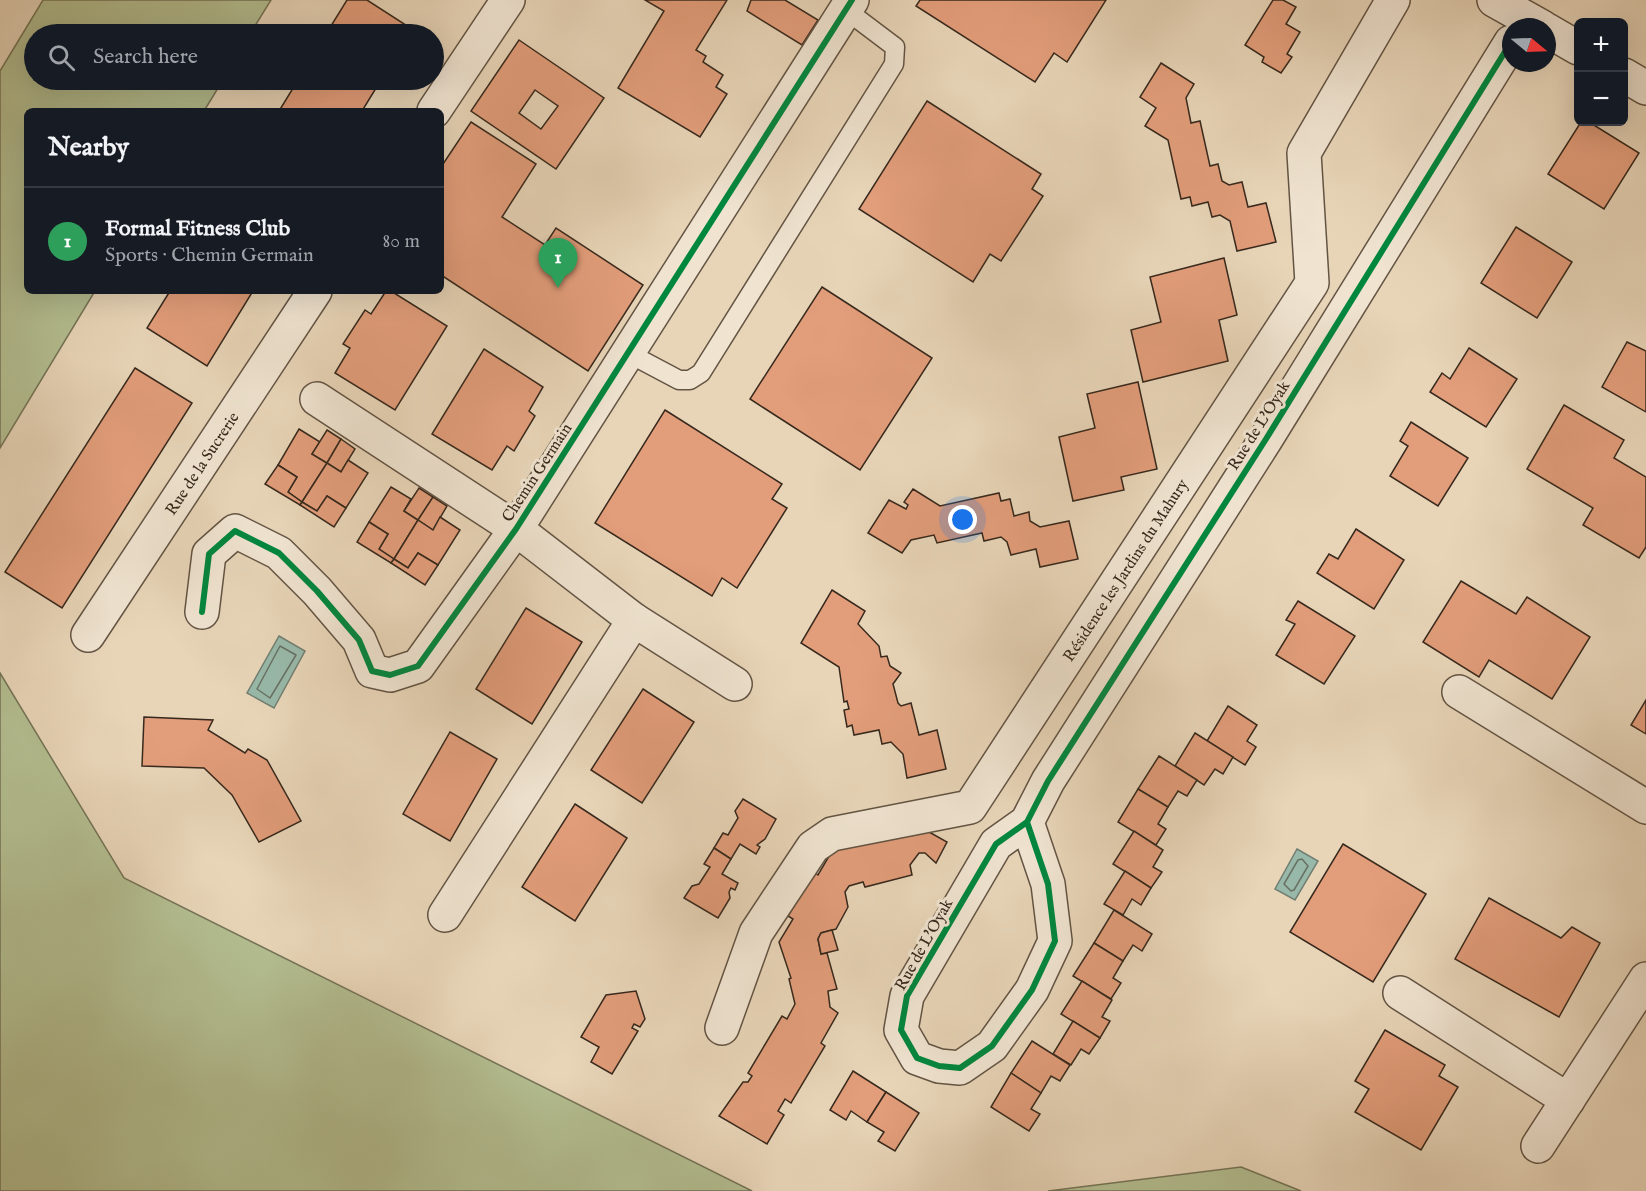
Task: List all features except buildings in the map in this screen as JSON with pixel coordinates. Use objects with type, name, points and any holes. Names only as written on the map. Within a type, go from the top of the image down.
[{"type":"street","points":[[436,108],[508,0]]},
{"type":"street","name":"Résidence les Jardins du Mahury","points":[[722,1028],[756,933],[813,847],[832,834],[970,807],[1312,283],[1304,153],[1393,0]]},
{"type":"street","points":[[1494,0],[1516,18]]},
{"type":"street","name":"Chemin Germain","points":[[202,612],[209,554],[235,531],[279,553],[317,591],[359,640],[372,671],[390,675],[418,666],[516,529],[849,5]]},
{"type":"street","points":[[1556,39],[1574,46]]},
{"type":"street","name":"Rue de L'Oyak","points":[[1027,822],[1048,884],[1055,941],[1032,990],[992,1046],[960,1068],[939,1066],[917,1058],[901,1030],[907,996],[996,844],[1027,822],[1048,781],[1502,71]]},
{"type":"street","points":[[1628,78],[1646,88]]},
{"type":"street","name":"Rue de la Sucrerie","points":[[88,634],[313,294]]},
{"type":"street","points":[[317,399],[516,529],[634,620],[735,684]]},
{"type":"street","points":[[445,915],[634,620]]},
{"type":"street","points":[[1459,692],[1646,807]]},
{"type":"street","points":[[1538,1146],[1646,979]]},
{"type":"street","points":[[1400,993],[1568,1100]]},
{"type":"lane","points":[[628,353],[679,380],[690,380],[708,363],[894,64],[895,47],[849,5]]},
{"type":"shaded area","points":[[43,0],[271,0],[256,24],[28,24]]},
{"type":"shaded area","points":[[24,31],[24,90],[217,90],[206,108],[24,108],[24,294],[93,294],[0,448],[0,71]]},
{"type":"shaded area","points":[[0,673],[124,878],[752,1191],[0,1191]]},
{"type":"shaded area","points":[[1241,1167],[1301,1191],[1048,1191]]},
{"type":"water","points":[[279,636],[305,651],[274,708],[247,693]]},
{"type":"water","points":[[1297,849],[1318,861],[1295,900],[1275,889]]},
{"type":"cycle path","points":[[202,612],[209,554],[235,531],[279,553],[317,591],[359,640],[372,671],[390,675],[418,666],[516,529],[852,0]]},
{"type":"cycle path","points":[[1027,822],[1048,781],[1266,439],[1502,57]]},
{"type":"cycle path","points":[[1027,822],[1048,884],[1055,941],[1032,990],[992,1046],[960,1068],[939,1066],[917,1058],[901,1030],[907,996],[996,844],[1027,822]]},
{"type":"place","name":"Formal Fitness Club","points":[[558,288]]}]
